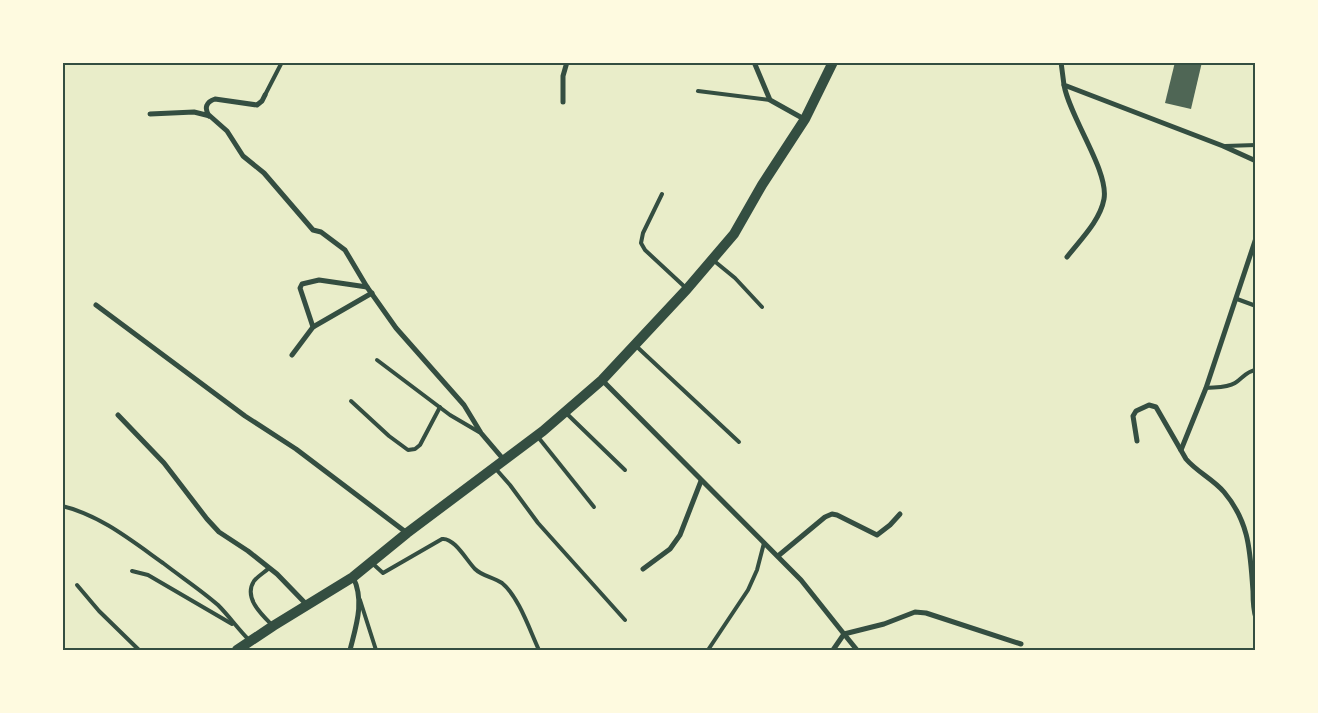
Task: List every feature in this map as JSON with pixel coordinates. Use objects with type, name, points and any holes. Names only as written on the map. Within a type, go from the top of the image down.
[{"type":"main road","points":[[237,650],[272,626],[353,577],[407,533],[537,436],[602,380],[687,289],[734,234],[762,185],[805,119],[832,62]]},
{"type":"street","points":[[563,102],[563,76],[567,62]]},
{"type":"street","points":[[754,62],[770,100],[805,119]]},
{"type":"street","points":[[1061,62],[1070,106],[1102,177],[1104,192],[1100,209],[1094,221],[1067,257]]},
{"type":"street","points":[[1064,84],[1223,146],[1256,161]]},
{"type":"street","points":[[265,95],[257,105],[214,99],[206,104],[206,109],[210,116],[228,131],[243,156],[264,173],[313,230],[321,232],[345,250],[367,287],[412,348],[464,405],[481,433],[504,460]]},
{"type":"street","points":[[150,114],[194,112],[210,116]]},
{"type":"street","points":[[1180,450],[1206,388],[1256,238]]},
{"type":"street","points":[[312,327],[300,288],[302,284],[319,280],[367,287]]},
{"type":"street","points":[[292,355],[312,327],[372,293]]},
{"type":"street","points":[[96,305],[245,416],[296,449],[407,533]]},
{"type":"street","points":[[602,380],[801,580],[857,650]]},
{"type":"street","points":[[1137,441],[1133,416],[1136,411],[1149,405],[1156,407],[1180,450],[1192,465],[1219,486],[1236,508],[1243,521],[1249,546],[1256,618]]},
{"type":"street","points":[[118,415],[164,463],[219,532],[248,551],[269,568],[307,606]]},
{"type":"street","points":[[643,569],[670,549],[680,535],[701,481]]},
{"type":"street","points":[[778,556],[825,516],[837,515],[877,535],[900,514]]},
{"type":"street","points":[[350,650],[360,607],[359,591],[353,577]]},
{"type":"street","points":[[832,650],[844,634],[884,624],[915,612],[926,613],[1021,644]]},
{"type":"lane","points":[[265,95],[282,62]]},
{"type":"lane","points":[[698,91],[770,100]]},
{"type":"lane","points":[[1223,146],[1256,145]]},
{"type":"lane","points":[[662,194],[643,234],[642,242],[645,250],[687,289]]},
{"type":"lane","points":[[713,260],[735,278],[762,307]]},
{"type":"lane","points":[[1236,299],[1256,306]]},
{"type":"lane","points":[[635,345],[739,442]]},
{"type":"lane","points":[[378,360],[450,415],[481,433]]},
{"type":"lane","points":[[1206,388],[1235,384],[1251,371],[1256,370]]},
{"type":"lane","points":[[351,401],[389,436],[408,450],[415,449],[420,445],[440,407]]},
{"type":"lane","points":[[565,412],[625,470]]},
{"type":"lane","points":[[537,436],[594,507]]},
{"type":"lane","points":[[494,467],[538,522],[625,620]]},
{"type":"lane","points":[[62,506],[75,509],[99,521],[138,546],[212,601],[250,641]]},
{"type":"lane","points":[[371,562],[384,573],[442,539],[449,540],[465,556],[474,569],[507,588],[520,608],[539,650]]},
{"type":"lane","points":[[708,650],[748,590],[757,570],[764,543]]},
{"type":"lane","points":[[269,568],[254,581],[251,590],[255,607],[272,626]]},
{"type":"lane","points":[[132,571],[148,575],[236,626]]},
{"type":"lane","points":[[77,585],[99,611],[139,650]]},
{"type":"lane","points":[[360,599],[376,650]]},
{"type":"building","points":[[1175,62],[1202,62],[1191,109],[1165,103]]}]
